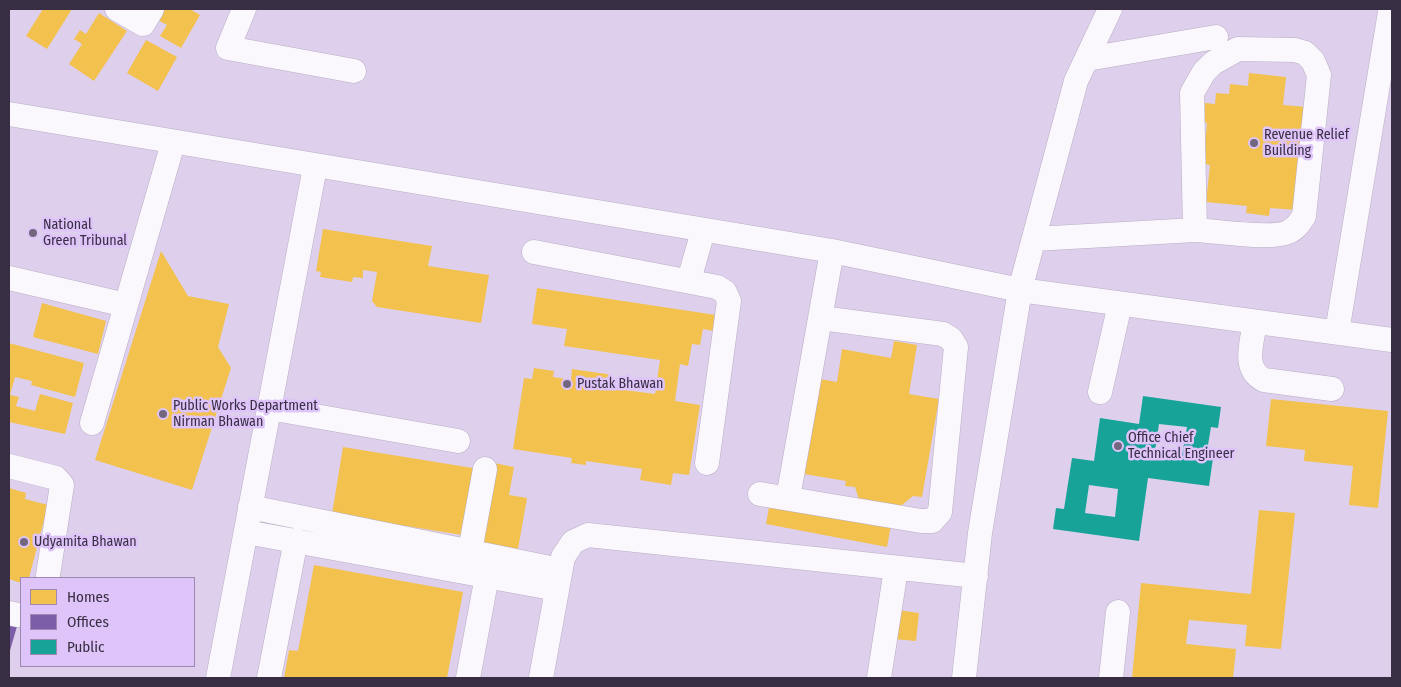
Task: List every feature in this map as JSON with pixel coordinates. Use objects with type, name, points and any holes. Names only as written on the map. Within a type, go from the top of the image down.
[{"type":"street","points":[[117,9],[143,24],[152,9]]},
{"type":"street","points":[[244,9],[228,48],[354,70]]},
{"type":"street","points":[[964,678],[976,576],[1020,290],[1076,81],[1110,9]]},
{"type":"street","points":[[1337,332],[1390,12]]},
{"type":"street","points":[[1087,59],[1216,38]]},
{"type":"street","points":[[1034,239],[1194,230],[1274,236],[1289,232],[1299,224],[1304,216],[1319,75],[1313,61],[1305,53],[1295,50],[1238,49],[1213,63],[1204,72],[1192,93],[1194,230]]},
{"type":"street","points":[[9,114],[315,167],[832,252],[1020,290],[1392,340]]},
{"type":"street","points":[[92,424],[173,143]]},
{"type":"street","points":[[218,678],[315,167]]},
{"type":"street","points":[[689,280],[703,231]]},
{"type":"street","points":[[534,252],[689,280],[716,286],[725,292],[729,301],[706,463]]},
{"type":"street","points":[[788,498],[832,252]]},
{"type":"street","points":[[9,278],[126,305]]},
{"type":"street","points":[[1100,392],[1120,304]]},
{"type":"street","points":[[760,494],[921,521],[932,521],[940,512],[956,348],[951,339],[943,334],[821,318]]},
{"type":"street","points":[[1255,322],[1250,365],[1254,375],[1264,380],[1332,389]]},
{"type":"street","points":[[269,408],[458,441]]},
{"type":"street","points":[[9,466],[56,478],[62,485],[48,576]]},
{"type":"street","points":[[470,551],[485,468]]},
{"type":"street","points":[[250,507],[470,551],[559,580]]},
{"type":"street","points":[[246,532],[487,576],[559,580]]},
{"type":"street","points":[[541,678],[563,557],[573,542],[588,535],[976,576]]},
{"type":"street","points":[[269,678],[296,540]]},
{"type":"street","points":[[879,678],[896,569]]},
{"type":"street","points":[[468,678],[487,576]]},
{"type":"street","points":[[1110,678],[1118,612]]},
{"type":"building: Homes","points":[[43,9],[72,9],[47,49],[26,36]]},
{"type":"building: Homes","points":[[162,9],[190,9],[200,15],[181,48],[160,36],[167,25],[156,19]]},
{"type":"building: Homes","points":[[99,13],[127,31],[94,81],[69,64],[82,44],[74,39],[80,30],[86,34]]},
{"type":"building: Homes","points":[[146,40],[177,57],[158,91],[127,73]]},
{"type":"building: Homes","name":"Revenue Relief Building","points":[[1249,73],[1286,77],[1283,105],[1307,107],[1297,210],[1270,208],[1269,216],[1246,213],[1247,206],[1206,202],[1210,165],[1203,164],[1207,123],[1203,122],[1205,103],[1215,104],[1216,93],[1229,94],[1230,84],[1248,86]]},
{"type":"building: Homes","points":[[323,229],[432,246],[428,266],[489,275],[481,323],[377,307],[372,301],[377,272],[363,270],[363,278],[353,277],[352,282],[320,277],[321,272],[316,271]]},
{"type":"building: Homes","name":"Public Works Department Nirman Bhawan","points":[[161,251],[188,296],[229,304],[218,347],[231,368],[192,490],[95,460]]},
{"type":"building: Homes","name":"Pustak Bhawan","points":[[537,288],[716,315],[714,331],[703,329],[700,345],[692,344],[688,366],[680,364],[675,401],[700,405],[689,475],[673,473],[671,485],[640,480],[642,469],[586,461],[586,465],[571,463],[572,458],[513,449],[524,378],[532,379],[534,368],[554,371],[553,377],[571,380],[572,369],[613,375],[610,388],[655,394],[660,360],[564,346],[567,329],[532,324]]},
{"type":"building: Homes","points":[[42,303],[106,321],[98,354],[33,337]]},
{"type":"building: Homes","points":[[894,341],[917,345],[909,394],[939,399],[922,497],[913,496],[897,509],[860,503],[855,487],[845,486],[846,481],[804,474],[820,379],[837,382],[842,349],[891,358]]},
{"type":"building: Homes","points":[[9,343],[84,363],[75,397],[31,385],[32,381],[15,377],[10,395],[19,397],[16,406],[35,411],[40,394],[73,403],[65,434],[9,422]]},
{"type":"building: Homes","points":[[1271,399],[1388,411],[1378,508],[1349,505],[1353,466],[1304,461],[1305,450],[1266,446]]},
{"type":"building: Homes","points":[[343,447],[479,469],[468,536],[332,514]]},
{"type":"building: Homes","points":[[494,463],[514,467],[509,495],[527,498],[518,549],[480,542]]},
{"type":"building: Homes","name":"Udyamita Bhawan","points":[[9,488],[26,493],[25,499],[48,505],[29,577],[20,577],[20,583],[9,579]]},
{"type":"building: Homes","points":[[770,502],[891,525],[887,547],[766,524]]},
{"type":"building: Homes","points":[[1259,510],[1295,513],[1281,649],[1245,646],[1247,625],[1189,620],[1186,644],[1236,649],[1233,678],[1132,678],[1141,583],[1251,594]]},
{"type":"building: Homes","points":[[314,565],[463,592],[447,678],[284,678],[289,650],[298,651]]},
{"type":"building: Homes","points":[[897,610],[919,613],[916,641],[893,639]]},
{"type":"building: Offices","points":[[9,620],[18,623],[9,654]]},
{"type":"building: Public","points":[[1143,396],[1221,407],[1218,428],[1211,427],[1206,457],[1213,458],[1209,486],[1148,478],[1139,541],[1053,529],[1056,508],[1064,509],[1072,458],[1094,461],[1100,418],[1139,424]],"holes":[[[1159,424],[1187,427],[1182,455],[1155,451]],[[1089,485],[1118,489],[1115,517],[1085,513]]]},
{"type":"place","name":"Revenue Relief Building","points":[[1254,143]]},
{"type":"place","name":"National Green Tribunal","points":[[33,233]]},
{"type":"place","name":"Pustak Bhawan","points":[[567,384]]},
{"type":"place","name":"Public Works Department Nirman Bhawan","points":[[163,414]]},
{"type":"place","name":"Office Chief Technical Engineer","points":[[1118,446]]},
{"type":"place","name":"Udyamita Bhawan","points":[[24,542]]}]
